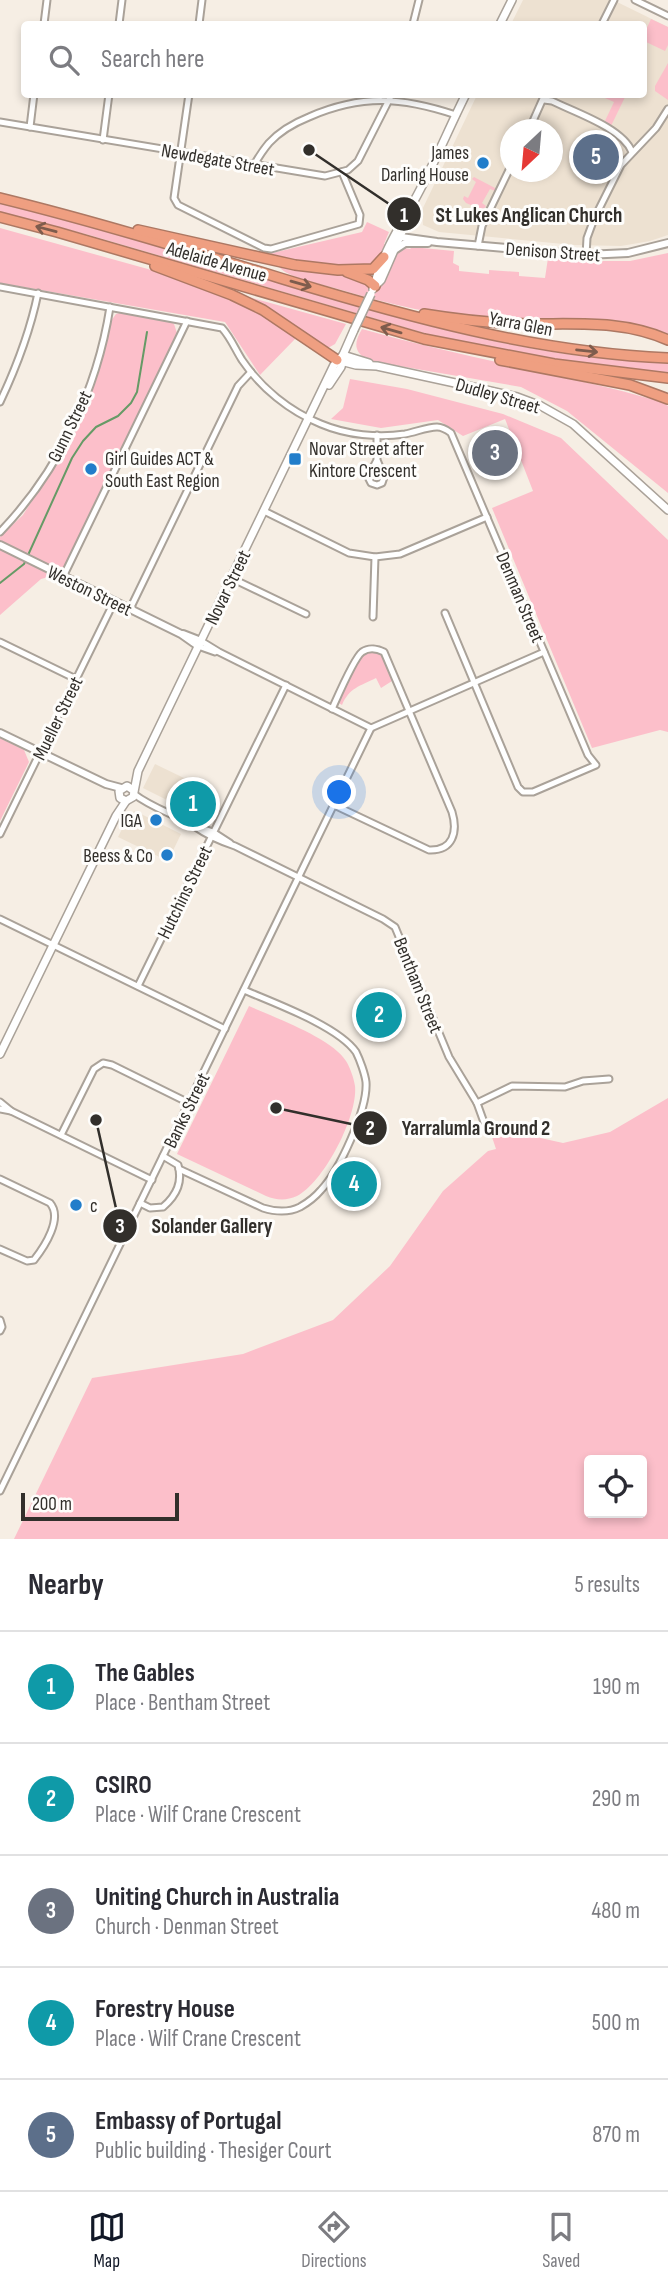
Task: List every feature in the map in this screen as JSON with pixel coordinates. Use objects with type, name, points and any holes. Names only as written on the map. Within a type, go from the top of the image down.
[{"type":"highway","name":"Adelaide Avenue","points":[[0,198],[82,219],[370,305]]},
{"type":"highway","name":"Adelaide Avenue","points":[[0,218],[92,242],[424,339]]},
{"type":"highway","points":[[82,219],[114,224],[274,262],[359,275],[373,290]]},
{"type":"highway","points":[[92,242],[114,253],[198,282],[253,305],[341,359]]},
{"type":"highway","points":[[338,270],[373,269],[389,251]]},
{"type":"highway","points":[[370,305],[496,323],[611,325],[668,340]]},
{"type":"highway","name":"Yarra Glen","points":[[370,305],[457,328],[541,345],[668,358]]},
{"type":"highway","points":[[424,339],[452,350],[630,385],[668,399]]},
{"type":"highway","name":"Yarra Glen","points":[[424,339],[554,364],[668,378]]},
{"type":"main road","points":[[502,21],[512,0]]},
{"type":"main road","points":[[373,290],[381,281],[389,251],[464,98]]},
{"type":"main road","points":[[373,290],[375,278],[395,239],[401,237],[412,204]]},
{"type":"main road","name":"Novar Street","points":[[0,1054],[373,290]]},
{"type":"main road","points":[[354,330],[354,358]]},
{"type":"main road","name":"Dudley Street","points":[[341,359],[354,358],[377,366]]},
{"type":"main road","name":"Dudley Street","points":[[341,359],[517,397],[558,414],[668,510]]},
{"type":"street","points":[[44,21],[47,0]]},
{"type":"street","points":[[119,21],[122,0]]},
{"type":"street","points":[[199,21],[202,0]]},
{"type":"street","points":[[414,21],[419,0]]},
{"type":"street","points":[[604,21],[614,0]]},
{"type":"street","points":[[635,0],[668,16]]},
{"type":"street","points":[[30,127],[34,98]]},
{"type":"street","points":[[103,140],[108,98]]},
{"type":"street","points":[[188,98],[174,198],[178,205],[271,249],[359,224],[360,215],[342,172],[358,161],[390,98]]},
{"type":"street","points":[[254,165],[281,131],[300,121],[340,105],[382,98]]},
{"type":"street","points":[[395,98],[456,115]]},
{"type":"street","points":[[534,119],[544,98]]},
{"type":"street","points":[[546,98],[609,129],[626,142],[632,152]]},
{"type":"street","points":[[586,255],[587,238],[594,219],[621,165],[656,128],[668,109]]},
{"type":"street","name":"Newdegate Street","points":[[0,122],[310,175],[325,176],[342,172]]},
{"type":"street","points":[[478,246],[482,226],[503,182]]},
{"type":"street","name":"Denison Street","points":[[401,237],[586,255],[628,253],[668,243]]},
{"type":"street","name":"Denison Street","points":[[389,251],[405,243],[437,242]]},
{"type":"street","points":[[0,287],[222,328],[251,372],[280,400],[309,418],[342,431],[377,435],[377,460]]},
{"type":"street","points":[[0,402],[19,361],[38,293]]},
{"type":"street","name":"Gunn Street","points":[[0,532],[44,477],[73,427],[101,350],[110,307]]},
{"type":"street","points":[[64,577],[187,321]]},
{"type":"street","points":[[130,609],[237,386],[251,372]]},
{"type":"street","name":"Denman Street","points":[[377,435],[400,435],[434,427],[446,429],[451,433],[588,755],[596,765],[533,792],[523,792],[518,787],[474,683]]},
{"type":"street","points":[[264,511],[349,553],[375,557],[400,554],[487,517]]},
{"type":"street","name":"Weston Street","points":[[0,545],[371,728]]},
{"type":"street","points":[[373,617],[375,557]]},
{"type":"street","points":[[231,578],[306,614]]},
{"type":"street","name":"Mueller Street","points":[[0,834],[114,601]]},
{"type":"street","points":[[445,613],[474,683]]},
{"type":"street","points":[[0,642],[76,679]]},
{"type":"street","points":[[332,709],[359,655],[369,649],[384,652],[452,812],[456,823],[455,835],[446,847],[437,850],[425,849],[334,805]]},
{"type":"street","points":[[371,728],[544,652]]},
{"type":"street","name":"Hutchins Street","points":[[138,986],[286,685]]},
{"type":"street","name":"Banks Street","points":[[0,1491],[371,728]]},
{"type":"street","name":"Bentham Street","points":[[0,733],[299,877],[395,927],[449,1057],[477,1103],[486,1128]]},
{"type":"street","points":[[0,919],[225,1029]]},
{"type":"street","points":[[179,1169],[263,1208],[275,1211],[298,1208],[321,1191],[361,1116],[366,1081],[356,1053],[347,1042],[333,1031],[244,990]]},
{"type":"street","points":[[61,1135],[94,1069],[103,1063],[189,1103]]},
{"type":"street","points":[[477,1103],[512,1086],[565,1087],[583,1081],[609,1079]]},
{"type":"street","points":[[0,1102],[11,1111],[152,1180]]},
{"type":"street","points":[[0,1109],[11,1111]]},
{"type":"street","points":[[140,1203],[154,1209],[167,1203],[177,1190],[179,1169],[174,1161],[163,1156]]},
{"type":"street","points":[[0,1179],[50,1203],[56,1216],[34,1260],[27,1262],[0,1249]]},
{"type":"street","points":[[0,1320],[0,1331]]},
{"type":"shaded area","points":[[523,0],[613,0],[668,27],[668,235],[621,246],[574,245],[439,232],[423,225],[422,210],[476,98],[647,98],[647,21],[512,21]]},
{"type":"shaded area","points":[[651,19],[668,27],[668,45],[665,51],[647,42],[647,28]]},
{"type":"shaded area","points":[[668,63],[668,100],[655,91],[655,86]]},
{"type":"shaded area","points":[[605,98],[625,98],[611,126],[604,123],[614,102]]},
{"type":"shaded area","points":[[474,177],[495,188],[495,191],[490,189],[482,203],[486,206],[483,210],[463,199],[464,196],[468,198],[476,182],[472,179]]},
{"type":"shaded area","points":[[0,203],[428,325],[573,355],[668,362],[668,373],[541,358],[441,338],[89,235],[0,212]]},
{"type":"shaded area","points":[[367,222],[389,232],[384,244],[398,251],[406,245],[405,248],[410,249],[454,251],[453,263],[459,266],[459,271],[489,274],[489,270],[519,272],[519,276],[545,278],[548,258],[630,261],[668,253],[668,335],[604,320],[494,319],[415,309],[299,278],[282,270],[268,254],[362,232]]},
{"type":"shaded area","points":[[0,228],[346,324],[335,344],[321,352],[295,339],[260,375],[225,322],[0,283]]},
{"type":"shaded area","points":[[123,312],[169,321],[174,324],[177,333],[63,573],[41,579],[0,615],[0,537],[23,515],[74,433],[97,374],[111,321],[116,314]]},
{"type":"shaded area","points":[[362,329],[662,402],[668,406],[668,493],[567,411],[521,387],[370,361],[361,355],[356,344]]},
{"type":"shaded area","points":[[350,379],[407,389],[503,414],[561,438],[668,540],[668,732],[660,730],[592,748],[492,508],[533,491],[505,419],[463,436],[438,420],[381,428],[331,419],[343,408]]},
{"type":"shaded area","points":[[372,651],[381,655],[392,681],[381,688],[376,678],[365,683],[352,691],[342,705],[339,703],[360,657]]},
{"type":"shaded area","points":[[0,738],[24,750],[29,762],[0,821]]},
{"type":"shaded area","points":[[155,764],[217,794],[205,819],[143,788]]},
{"type":"shaded area","points":[[135,811],[181,834],[168,861],[118,837],[130,813]]},
{"type":"shaded area","points":[[249,1006],[329,1044],[346,1061],[354,1083],[351,1114],[337,1147],[318,1177],[297,1196],[289,1199],[266,1196],[177,1154]]},
{"type":"shaded area","points":[[668,1098],[668,1539],[14,1539],[92,1378],[243,1354],[333,1320],[390,1266],[443,1191],[488,1151],[496,1149],[490,1131],[500,1129],[563,1143],[610,1132]]},
{"type":"waterway","points":[[0,583],[24,564],[72,458],[83,441],[96,427],[118,416],[131,403],[137,392],[147,332]]},
{"type":"place","name":"St Lukes Anglican Church","points":[[309,150]]},
{"type":"place","name":"Embassy of Portugal","points":[[596,157]]},
{"type":"place","name":"James Darling House","points":[[483,163]]},
{"type":"place","name":"Uniting Church in Australia","points":[[495,453]]},
{"type":"place","name":"Novar Street after Kintore Crescent","points":[[295,459]]},
{"type":"place","name":"Girl Guides ACT & South East Region","points":[[91,469]]},
{"type":"place","name":"The Gables","points":[[193,804]]},
{"type":"place","name":"IGA","points":[[156,820]]},
{"type":"place","name":"Beess & Co","points":[[167,855]]},
{"type":"place","name":"CSIRO","points":[[379,1015]]},
{"type":"place","name":"Yarralumla Ground 2","points":[[276,1108]]},
{"type":"place","name":"Solander Gallery","points":[[96,1120]]},
{"type":"place","name":"Forestry House","points":[[354,1184]]},
{"type":"place","name":"c","points":[[76,1205]]}]
